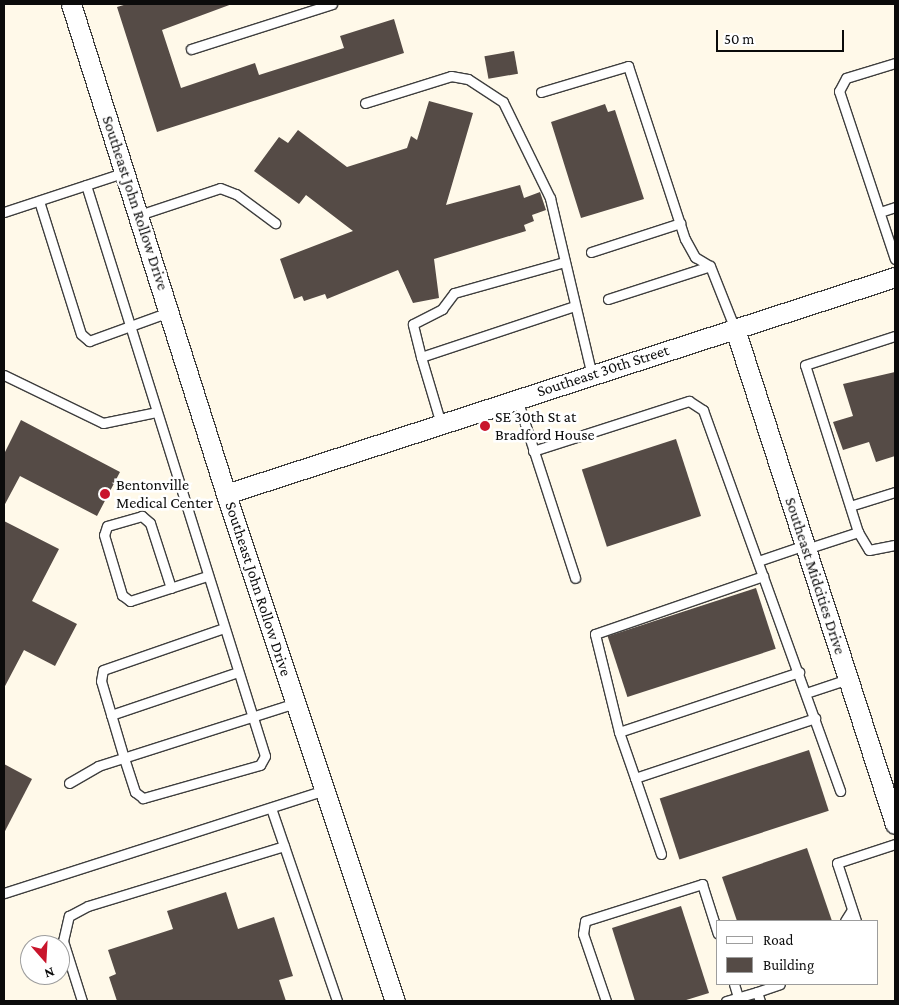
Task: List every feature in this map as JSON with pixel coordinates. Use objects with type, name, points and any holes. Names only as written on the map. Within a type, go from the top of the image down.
[{"type":"street","name":"Southeast John Rollow Drive","points":[[71,4],[126,172],[226,494],[395,1001]]},
{"type":"street","name":"Southeast 30th Street","points":[[226,494],[895,277]]},
{"type":"street","name":"Southeast Midcities Drive","points":[[735,328],[895,824]]},
{"type":"lane","points":[[191,49],[332,4]]},
{"type":"lane","points":[[895,63],[846,78],[839,90],[895,259]]},
{"type":"lane","points":[[541,92],[628,66],[680,223],[695,257],[710,266],[735,328]]},
{"type":"lane","points":[[365,103],[451,76],[494,93],[503,102],[550,198],[574,306],[592,375]]},
{"type":"lane","points":[[4,212],[126,172]]},
{"type":"lane","points":[[86,185],[128,327],[265,756],[260,765],[143,798],[134,792],[101,681],[103,670],[224,628]]},
{"type":"lane","points":[[139,215],[220,188],[236,194],[275,223]]},
{"type":"lane","points":[[39,200],[81,334],[88,341],[169,312]]},
{"type":"lane","points":[[880,212],[895,207]]},
{"type":"lane","points":[[591,252],[680,223]]},
{"type":"lane","points":[[441,424],[412,324],[442,310],[454,293],[564,262]]},
{"type":"lane","points":[[608,300],[710,266]]},
{"type":"lane","points":[[421,356],[574,306]]},
{"type":"lane","points":[[895,336],[805,365],[858,532],[869,550],[895,545]]},
{"type":"lane","points":[[4,375],[103,423],[156,412]]},
{"type":"lane","points":[[517,399],[575,578]]},
{"type":"lane","points":[[533,451],[689,401],[696,403],[706,418],[799,672],[840,791]]},
{"type":"lane","points":[[850,506],[895,492]]},
{"type":"lane","points":[[171,588],[150,523],[142,516],[107,526],[104,535],[122,595],[130,602],[207,576]]},
{"type":"lane","points":[[758,561],[858,532]]},
{"type":"lane","points":[[661,854],[619,732],[595,634],[763,576]]},
{"type":"lane","points":[[111,715],[238,672]]},
{"type":"lane","points":[[619,732],[799,672]]},
{"type":"lane","points":[[806,693],[848,679]]},
{"type":"lane","points":[[69,783],[98,766],[296,703]]},
{"type":"lane","points":[[635,778],[815,718]]},
{"type":"lane","points":[[4,893],[324,790]]},
{"type":"lane","points":[[271,808],[337,1001]]},
{"type":"lane","points":[[856,920],[837,863],[895,844]]},
{"type":"lane","points":[[82,1001],[62,941],[69,916],[88,906],[284,846]]},
{"type":"lane","points":[[606,1001],[583,934],[585,921],[702,884],[716,928]]},
{"type":"lane","points":[[846,920],[852,910]]},
{"type":"lane","points":[[734,985],[738,997]]},
{"type":"lane","points":[[726,1001],[777,985]]},
{"type":"lane","points":[[757,992],[760,1001]]},
{"type":"building","points":[[127,4],[232,4],[162,30],[181,88],[255,63],[259,75],[344,48],[340,36],[394,19],[404,53],[157,132],[117,7]]},
{"type":"building","points":[[514,51],[518,74],[488,79],[484,56]]},
{"type":"building","points":[[429,101],[473,113],[446,205],[520,185],[524,198],[540,192],[546,210],[532,215],[534,221],[524,225],[526,231],[434,259],[439,298],[413,303],[398,270],[327,299],[325,294],[304,301],[302,296],[294,299],[280,259],[353,231],[306,195],[299,204],[254,171],[279,137],[288,143],[298,130],[347,167],[407,148],[411,136],[417,140]]},
{"type":"building","points":[[605,104],[608,112],[615,110],[644,199],[581,218],[551,122]]},
{"type":"building","points":[[895,372],[895,456],[876,462],[869,442],[843,450],[833,422],[853,416],[843,384]]},
{"type":"building","points":[[21,420],[120,472],[97,516],[20,476],[4,506],[4,454]]},
{"type":"building","points":[[676,439],[701,516],[607,547],[582,470]]},
{"type":"building","points":[[4,521],[59,549],[32,601],[77,624],[55,666],[24,650],[4,688]]},
{"type":"building","points":[[756,588],[776,649],[627,697],[608,636]]},
{"type":"building","points":[[809,750],[829,811],[679,859],[660,799]]},
{"type":"building","points":[[4,764],[32,779],[4,833]]},
{"type":"building","points":[[807,848],[832,920],[737,920],[722,877]]},
{"type":"building","points":[[226,892],[238,929],[274,917],[293,976],[279,980],[286,1001],[117,1001],[109,977],[116,974],[108,950],[173,929],[167,911]]},
{"type":"building","points":[[681,906],[709,993],[683,1001],[635,1001],[612,928]]},
{"type":"place","name":"SE 30th St at Bradford House","points":[[485,426]]},
{"type":"place","name":"Bentonville Medical Center","points":[[105,494]]}]
